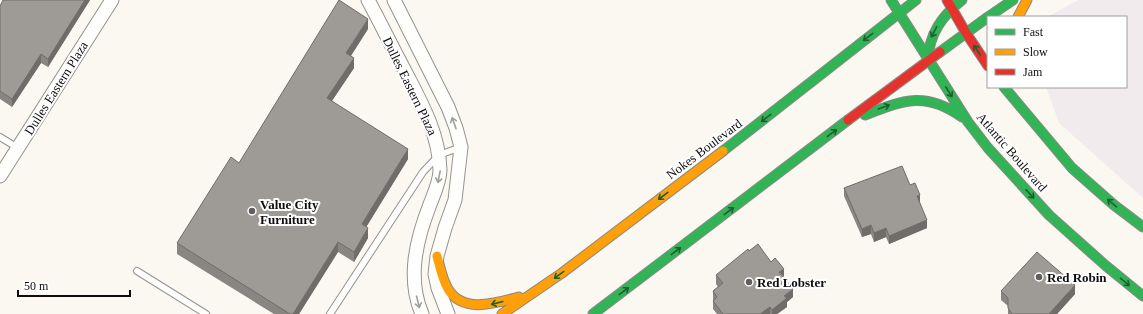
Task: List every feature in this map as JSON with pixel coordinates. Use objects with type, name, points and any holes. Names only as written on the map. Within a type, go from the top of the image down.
[{"type":"main road","name":"Atlantic Boulevard","points":[[891,0],[968,122],[988,148],[1049,214],[1105,265],[1143,296]]},
{"type":"main road","name":"Nokes Boulevard","points":[[502,314],[535,293],[752,129],[916,0]]},
{"type":"main road","points":[[928,60],[927,48],[934,30],[949,4],[962,0]]},
{"type":"main road","points":[[989,16],[1013,0]]},
{"type":"main road","points":[[1019,16],[1027,0]]},
{"type":"main road","points":[[949,4],[987,64]]},
{"type":"main road","points":[[593,314],[928,60],[987,18]]},
{"type":"main road","points":[[1005,88],[1072,168],[1114,205],[1143,227]]},
{"type":"main road","points":[[1023,96],[1034,124]]},
{"type":"main road","points":[[847,121],[908,100],[921,100],[932,101],[952,109],[968,122]]},
{"type":"main road","points":[[437,256],[445,285],[458,302],[468,305],[488,305],[535,293]]},
{"type":"street","name":"Dulles Eastern Plaza","points":[[0,176],[112,0]]},
{"type":"street","name":"Dulles Eastern Plaza","points":[[368,0],[432,125],[439,155],[440,172],[437,186],[418,238],[414,257],[416,293],[422,314]]},
{"type":"street","name":"Dulles Eastern Plaza","points":[[394,0],[448,107],[461,147],[455,200],[437,256],[435,274],[438,288],[448,314]]},
{"type":"lane","points":[[0,137],[18,148]]},
{"type":"lane","points":[[330,314],[423,172],[439,155],[461,147]]},
{"type":"lane","points":[[137,272],[206,314]]},
{"type":"shaded area","points":[[1078,0],[1143,0],[1143,198],[1059,123],[1046,88],[1127,88],[1127,16],[1051,15]]},
{"type":"building","points":[[3,0],[85,0],[48,59],[41,54],[12,99],[0,91],[0,6]]},
{"type":"building","points":[[339,0],[368,19],[346,53],[354,58],[327,98],[408,149],[362,224],[368,228],[354,252],[338,242],[293,314],[290,314],[177,243],[231,157],[239,163]]},
{"type":"building","points":[[902,166],[910,185],[915,183],[920,195],[917,196],[927,220],[889,236],[886,228],[874,233],[871,225],[862,229],[844,188]]},
{"type":"building","name":"Red Lobster","points":[[758,244],[771,262],[775,258],[784,269],[779,272],[793,289],[784,296],[787,298],[772,310],[770,307],[760,314],[723,314],[713,301],[717,297],[713,291],[723,283],[716,275],[748,249],[749,251]]},
{"type":"building","name":"Red Robin","points":[[1037,252],[1075,285],[1049,314],[1012,314],[1008,308],[1008,298],[1001,291]]},
{"type":"traffic: fast","points":[[891,0],[968,122],[988,148],[1049,215],[1105,265],[1143,296]]},
{"type":"traffic: fast","points":[[723,151],[916,0]]},
{"type":"traffic: fast","points":[[928,60],[931,42],[938,26],[948,12],[962,0]]},
{"type":"traffic: fast","points":[[989,16],[1013,0]]},
{"type":"traffic: fast","points":[[940,52],[987,18]]},
{"type":"traffic: fast","points":[[1005,88],[1072,168],[1114,205],[1143,227]]},
{"type":"traffic: fast","points":[[865,115],[903,102],[925,101],[949,109],[962,117]]},
{"type":"traffic: fast","points":[[593,314],[848,120]]},
{"type":"traffic: slow","points":[[1019,16],[1027,0]]},
{"type":"traffic: slow","points":[[502,314],[562,273],[723,151]]},
{"type":"traffic: slow","points":[[437,256],[448,289],[454,297],[462,302],[480,305],[519,297]]},
{"type":"traffic: jam","points":[[947,0],[966,33],[987,64]]},
{"type":"traffic: jam","points":[[848,120],[940,52]]},
{"type":"place","name":"Value City Furniture","points":[[252,211]]},
{"type":"place","name":"Red Robin","points":[[1039,277]]},
{"type":"place","name":"Red Lobster","points":[[749,282]]}]
